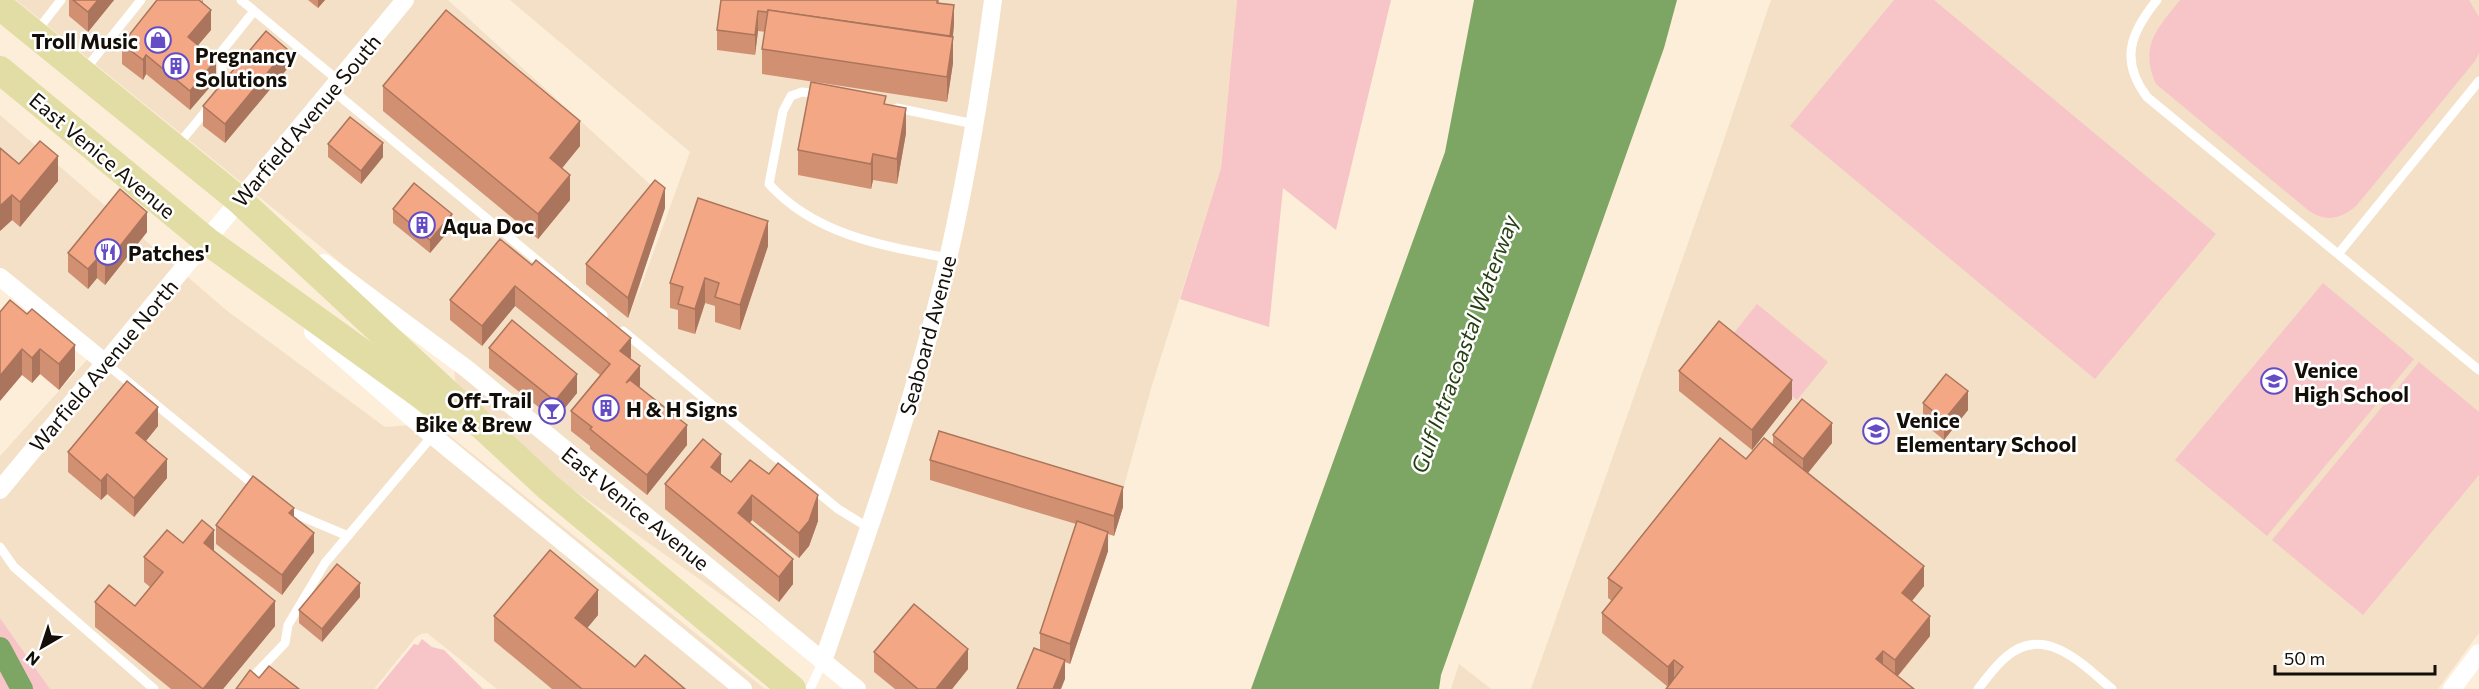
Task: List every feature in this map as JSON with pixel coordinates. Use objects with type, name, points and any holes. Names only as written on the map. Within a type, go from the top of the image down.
[{"type":"main road","name":"East Venice Avenue","points":[[0,6],[239,200],[542,482],[792,689]]},
{"type":"main road","name":"East Venice Avenue","points":[[0,69],[207,241],[542,482]]},
{"type":"street","name":"Warfield Avenue South","points":[[207,241],[405,0]]},
{"type":"street","name":"Seaboard Avenue","points":[[823,661],[899,437],[934,315],[948,258],[974,124],[993,0]]},
{"type":"street","name":"East Venice Avenue","points":[[239,200],[467,369],[857,689]]},
{"type":"street","name":"Warfield Avenue North","points":[[0,490],[104,362],[207,241]]},
{"type":"street","name":"East Venice Avenue","points":[[207,241],[433,435],[742,689]]},
{"type":"street","points":[[0,277],[104,362]]},
{"type":"street","points":[[2452,689],[2479,653]]},
{"type":"lane","points":[[35,34],[62,0]]},
{"type":"lane","points":[[83,73],[141,0]]},
{"type":"lane","points":[[240,0],[335,85],[758,443],[838,509],[869,528]]},
{"type":"lane","points":[[2157,0],[2139,23],[2133,40],[2133,67],[2143,91],[2152,102],[2339,252],[2479,370]]},
{"type":"lane","points":[[176,148],[222,90],[222,51],[254,11]]},
{"type":"lane","points":[[2339,252],[2479,81]]},
{"type":"lane","points":[[827,95],[802,92],[791,96],[783,111],[769,184],[782,199],[835,231],[868,243],[948,258]]},
{"type":"lane","points":[[885,105],[974,124]]},
{"type":"lane","points":[[104,362],[268,496]]},
{"type":"lane","points":[[241,689],[285,643],[288,625],[325,563],[433,435]]},
{"type":"lane","points":[[277,504],[295,515],[348,536]]},
{"type":"lane","points":[[0,547],[14,567],[154,689]]},
{"type":"lane","points":[[1978,689],[2007,656],[2021,648],[2037,645],[2052,646],[2065,651],[2112,689]]},
{"type":"lane","points":[[810,689],[823,661]]},
{"type":"shaded area","points":[[16,0],[448,0],[665,198],[635,303],[690,152],[510,0],[1237,0],[1221,168],[1152,385],[1107,547],[1057,689],[854,689],[550,473],[456,385],[452,353]]},
{"type":"shaded area","points":[[1237,0],[1391,0],[1336,230],[1283,188],[1269,327],[1180,299],[1221,168]]},
{"type":"shaded area","points":[[1771,0],[2479,0],[2479,633],[2438,689],[1531,689],[1712,175]]},
{"type":"shaded area","points":[[1894,0],[1934,0],[2216,234],[2095,379],[1790,126]]},
{"type":"shaded area","points":[[2180,0],[2469,0],[2479,17],[2479,53],[2475,61],[2357,205],[2345,214],[2333,218],[2321,217],[2308,210],[2156,84],[2149,59],[2150,48],[2158,29]]},
{"type":"shaded area","points":[[0,115],[226,310],[385,427],[434,423],[765,689],[497,689],[427,633],[416,637],[374,689],[50,689],[0,618],[0,456],[94,352],[0,276]]},
{"type":"shaded area","points":[[2323,283],[2414,359],[2267,536],[2175,460]]},
{"type":"shaded area","points":[[1757,304],[1828,362],[1797,400],[1726,343]]},
{"type":"shaded area","points":[[2419,362],[2479,412],[2479,475],[2363,615],[2272,540]]},
{"type":"shaded area","points":[[0,618],[50,689],[0,689]]},
{"type":"shaded area","points":[[422,639],[432,647],[444,650],[483,689],[377,689],[414,644],[418,645]]},
{"type":"shaded area","points":[[1459,664],[1491,689],[1451,689]]},
{"type":"water","name":"Gulf Intracoastal Waterway","points":[[1474,0],[1677,0],[1664,48],[1441,675],[1439,689],[1251,689],[1445,152]]},
{"type":"building","points":[[73,0],[98,0],[88,12]]},
{"type":"building","points":[[157,0],[199,0],[211,10],[188,37],[216,60],[190,91],[146,55],[143,60],[122,44]]},
{"type":"building","points":[[721,0],[937,0],[937,3],[954,5],[950,36],[768,10],[767,12],[758,11],[755,35],[717,30]]},
{"type":"building","points":[[446,10],[580,121],[550,158],[570,175],[538,214],[383,86]]},
{"type":"building","points":[[768,10],[953,37],[947,77],[762,49]]},
{"type":"building","points":[[266,31],[287,49],[225,124],[203,106]]},
{"type":"building","points":[[811,82],[886,96],[884,104],[906,108],[897,159],[873,154],[871,164],[798,150]]},
{"type":"building","points":[[350,117],[383,143],[361,171],[328,144]]},
{"type":"building","points":[[40,141],[58,156],[20,202],[12,195],[0,206],[0,148],[19,164]]},
{"type":"building","points":[[655,180],[665,188],[628,298],[586,264]]},
{"type":"building","points":[[414,183],[452,214],[430,240],[393,209]]},
{"type":"building","points":[[120,189],[147,212],[105,265],[97,259],[88,269],[68,253]]},
{"type":"building","points":[[698,198],[768,221],[740,305],[715,297],[719,283],[705,278],[695,309],[678,304],[683,287],[670,283]]},
{"type":"building","points":[[500,239],[532,265],[536,260],[631,338],[620,351],[640,366],[626,383],[630,380],[687,425],[647,475],[571,411],[610,364],[515,286],[482,326],[450,300]]},
{"type":"building","points":[[10,300],[27,314],[32,309],[75,345],[59,364],[40,349],[32,358],[22,349],[0,376],[0,312]]},
{"type":"building","points":[[512,320],[577,374],[555,401],[489,348]]},
{"type":"building","points":[[1719,321],[1792,380],[1752,430],[1679,371]]},
{"type":"building","points":[[1946,374],[1968,391],[1944,420],[1923,403]]},
{"type":"building","points":[[127,381],[158,407],[136,433],[167,459],[134,498],[107,474],[101,481],[68,452]]},
{"type":"building","points":[[1802,399],[1832,423],[1803,459],[1773,435]]},
{"type":"building","points":[[939,431],[1123,487],[1114,516],[930,460]]},
{"type":"building","points":[[1720,438],[1746,459],[1764,438],[1924,566],[1902,593],[1930,616],[1895,660],[1883,651],[1876,659],[1914,689],[1666,689],[1683,667],[1674,660],[1668,667],[1602,613],[1622,588],[1608,578]]},
{"type":"building","points":[[703,439],[721,454],[711,467],[731,482],[750,460],[769,474],[778,463],[818,495],[809,521],[799,533],[752,495],[738,513],[793,559],[779,577],[665,484]]},
{"type":"building","points":[[253,476],[294,508],[289,513],[314,533],[282,575],[216,525]]},
{"type":"building","points":[[202,520],[214,530],[204,543],[275,601],[203,689],[95,602],[109,585],[135,606],[163,572],[144,557],[167,530],[183,543]]},
{"type":"building","points":[[1077,521],[1108,532],[1070,644],[1040,633]]},
{"type":"building","points":[[550,550],[598,590],[575,618],[635,667],[645,655],[685,689],[582,689],[494,616]]},
{"type":"building","points":[[337,564],[360,583],[322,629],[299,610]]},
{"type":"building","points":[[914,604],[968,649],[936,689],[918,689],[874,652]]},
{"type":"building","points":[[1034,648],[1065,660],[1053,689],[1017,689]]},
{"type":"building","points":[[269,666],[299,689],[236,689],[250,670],[259,678]]},
{"type":"waterway","points":[[0,648],[22,689]]},
{"type":"place","name":"Troll Music","points":[[158,40]]},
{"type":"place","name":"Pregnancy Solutions","points":[[176,66]]},
{"type":"place","name":"Aqua Doc","points":[[422,225]]},
{"type":"place","name":"Patches'","points":[[108,252]]},
{"type":"place","name":"Venice High School","points":[[2274,381]]},
{"type":"place","name":"H & H Signs","points":[[606,408]]},
{"type":"place","name":"Off-Trail Bike & Brew","points":[[552,411]]},
{"type":"place","name":"Venice Elementary School","points":[[1876,431]]}]
